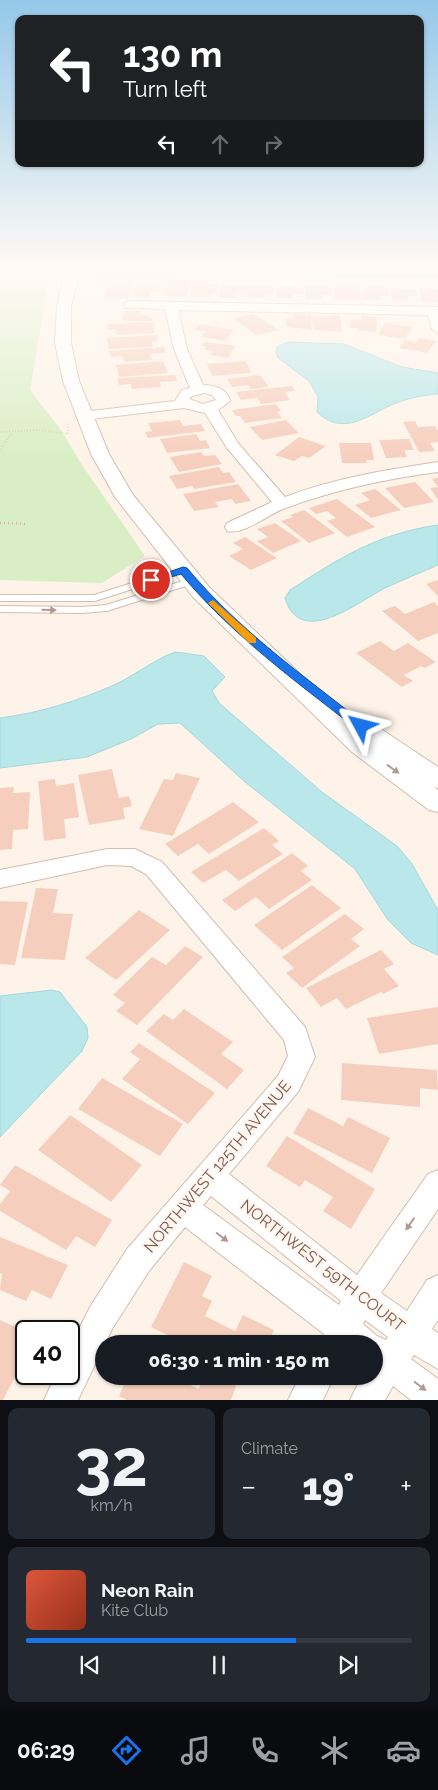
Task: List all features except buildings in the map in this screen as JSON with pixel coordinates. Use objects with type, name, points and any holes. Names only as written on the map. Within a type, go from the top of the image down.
[{"type":"street","points":[[64,332],[77,416],[125,497],[188,576],[267,654],[362,746],[438,803]]},
{"type":"street","points":[[175,332],[184,361],[198,390]]},
{"type":"street","points":[[77,416],[184,401],[196,408],[209,408],[220,404],[223,398],[217,392],[198,390],[187,393],[184,401]]},
{"type":"street","points":[[209,408],[232,445],[283,504]]},
{"type":"street","points":[[233,527],[283,504],[359,481],[438,468]]},
{"type":"street","points":[[267,654],[376,738],[438,779]]},
{"type":"street","name":"NORTHWEST 125TH AVENUE","points":[[0,879],[107,857],[135,858],[154,868],[296,1035],[302,1057],[288,1084],[138,1260],[101,1318],[61,1400]]},
{"type":"street","name":"NORTHWEST 59TH COURT","points":[[209,1176],[360,1297],[438,1353]]},
{"type":"street","points":[[361,1335],[360,1297],[438,1184]]},
{"type":"street","points":[[183,1208],[347,1335]]},
{"type":"street","points":[[383,1341],[411,1334],[438,1291]]},
{"type":"street","points":[[383,1361],[438,1400]]},
{"type":"street","points":[[305,1400],[313,1385]]},
{"type":"street","points":[[365,1385],[367,1400]]},
{"type":"lane","points":[[0,598],[95,598],[188,576]]},
{"type":"lane","points":[[0,610],[61,611],[107,608],[188,576]]},
{"type":"path","points":[[0,432],[12,433],[46,430],[68,434],[77,416]]},
{"type":"path","points":[[0,450],[12,433]]},
{"type":"path","points":[[0,523],[28,524]]},
{"type":"green space","points":[[0,332],[40,332],[30,390],[61,430],[82,465],[145,556],[102,583],[0,580]]},
{"type":"water","points":[[288,342],[344,344],[402,367],[438,373],[438,394],[401,401],[356,421],[337,423],[327,420],[317,412],[318,397],[309,381],[278,358],[276,353],[277,347]]},
{"type":"water","points":[[438,525],[438,565],[385,588],[345,611],[330,617],[316,621],[303,620],[292,613],[285,598],[290,590],[326,567],[360,548],[396,534]]},
{"type":"water","points":[[175,652],[204,656],[225,677],[212,691],[219,703],[322,792],[397,846],[412,864],[438,910],[438,955],[411,943],[388,920],[355,869],[245,782],[180,723],[158,724],[131,739],[87,757],[0,768],[0,718],[44,710],[86,696],[114,685]]},
{"type":"water","points":[[52,990],[60,992],[87,1027],[88,1038],[82,1051],[0,1137],[0,996]]},
{"type":"slow traffic","points":[[213,603],[253,640]]},
{"type":"route","points":[[151,580],[183,570],[201,592],[267,654],[361,726]]}]
